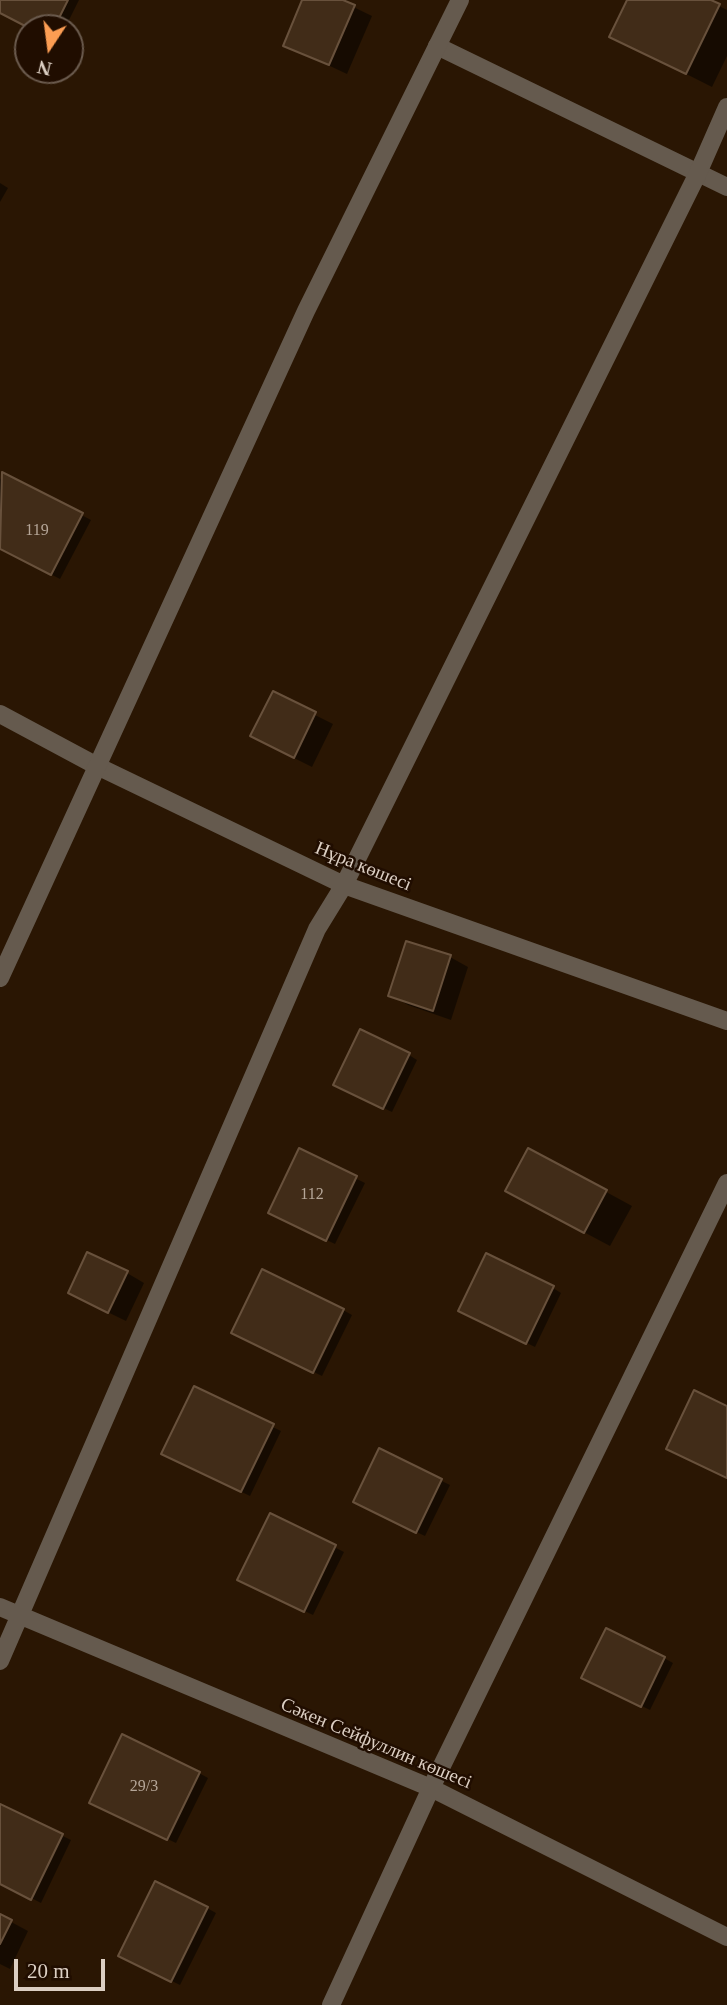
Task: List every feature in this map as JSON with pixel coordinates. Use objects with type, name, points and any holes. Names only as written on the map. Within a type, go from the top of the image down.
[{"type":"street","points":[[0,978],[306,311],[460,0]]},
{"type":"street","points":[[437,46],[727,187]]},
{"type":"street","points":[[0,1661],[312,942],[344,886],[698,173],[727,107]]},
{"type":"street","name":"Нұра көшесі","points":[[0,714],[97,766],[344,886],[727,1021]]},
{"type":"street","points":[[331,2005],[431,1788],[727,1183]]},
{"type":"street","name":"Сәкен Сейфуллин көшесі","points":[[0,1607],[431,1788],[727,1937]]},
{"type":"building","points":[[0,0],[68,0],[61,14],[14,14],[14,20],[0,13]]},
{"type":"building","points":[[302,0],[343,0],[355,5],[329,65],[283,46]]},
{"type":"building","points":[[627,0],[711,0],[720,4],[686,74],[609,37]]},
{"type":"building","points":[[2,472],[83,513],[51,575],[0,549]]},
{"type":"building","points":[[273,691],[316,712],[294,758],[250,736]]},
{"type":"building","points":[[406,941],[451,955],[433,1011],[388,996]]},
{"type":"building","points":[[360,1029],[410,1053],[383,1109],[333,1085]]},
{"type":"building","points":[[299,1148],[357,1176],[326,1241],[268,1213]]},
{"type":"building","points":[[528,1148],[607,1190],[584,1233],[505,1191]]},
{"type":"building","points":[[87,1252],[128,1271],[108,1313],[68,1293]]},
{"type":"building","points":[[486,1253],[554,1286],[526,1344],[458,1311]]},
{"type":"building","points":[[262,1269],[344,1309],[313,1373],[231,1333]]},
{"type":"building","points":[[194,1386],[274,1424],[241,1492],[161,1454]]},
{"type":"building","points":[[694,1390],[727,1406],[727,1478],[666,1449]]},
{"type":"building","points":[[379,1448],[442,1479],[416,1533],[353,1502]]},
{"type":"building","points":[[270,1513],[336,1545],[304,1612],[237,1580]]},
{"type":"building","points":[[606,1628],[665,1657],[641,1707],[581,1678]]},
{"type":"building","points":[[122,1734],[200,1772],[167,1840],[89,1803]]},
{"type":"building","points":[[0,1804],[63,1834],[31,1900],[0,1884]]},
{"type":"building","points":[[155,1881],[208,1907],[171,1982],[118,1956]]},
{"type":"building","points":[[0,1914],[12,1920],[0,1944]]}]
